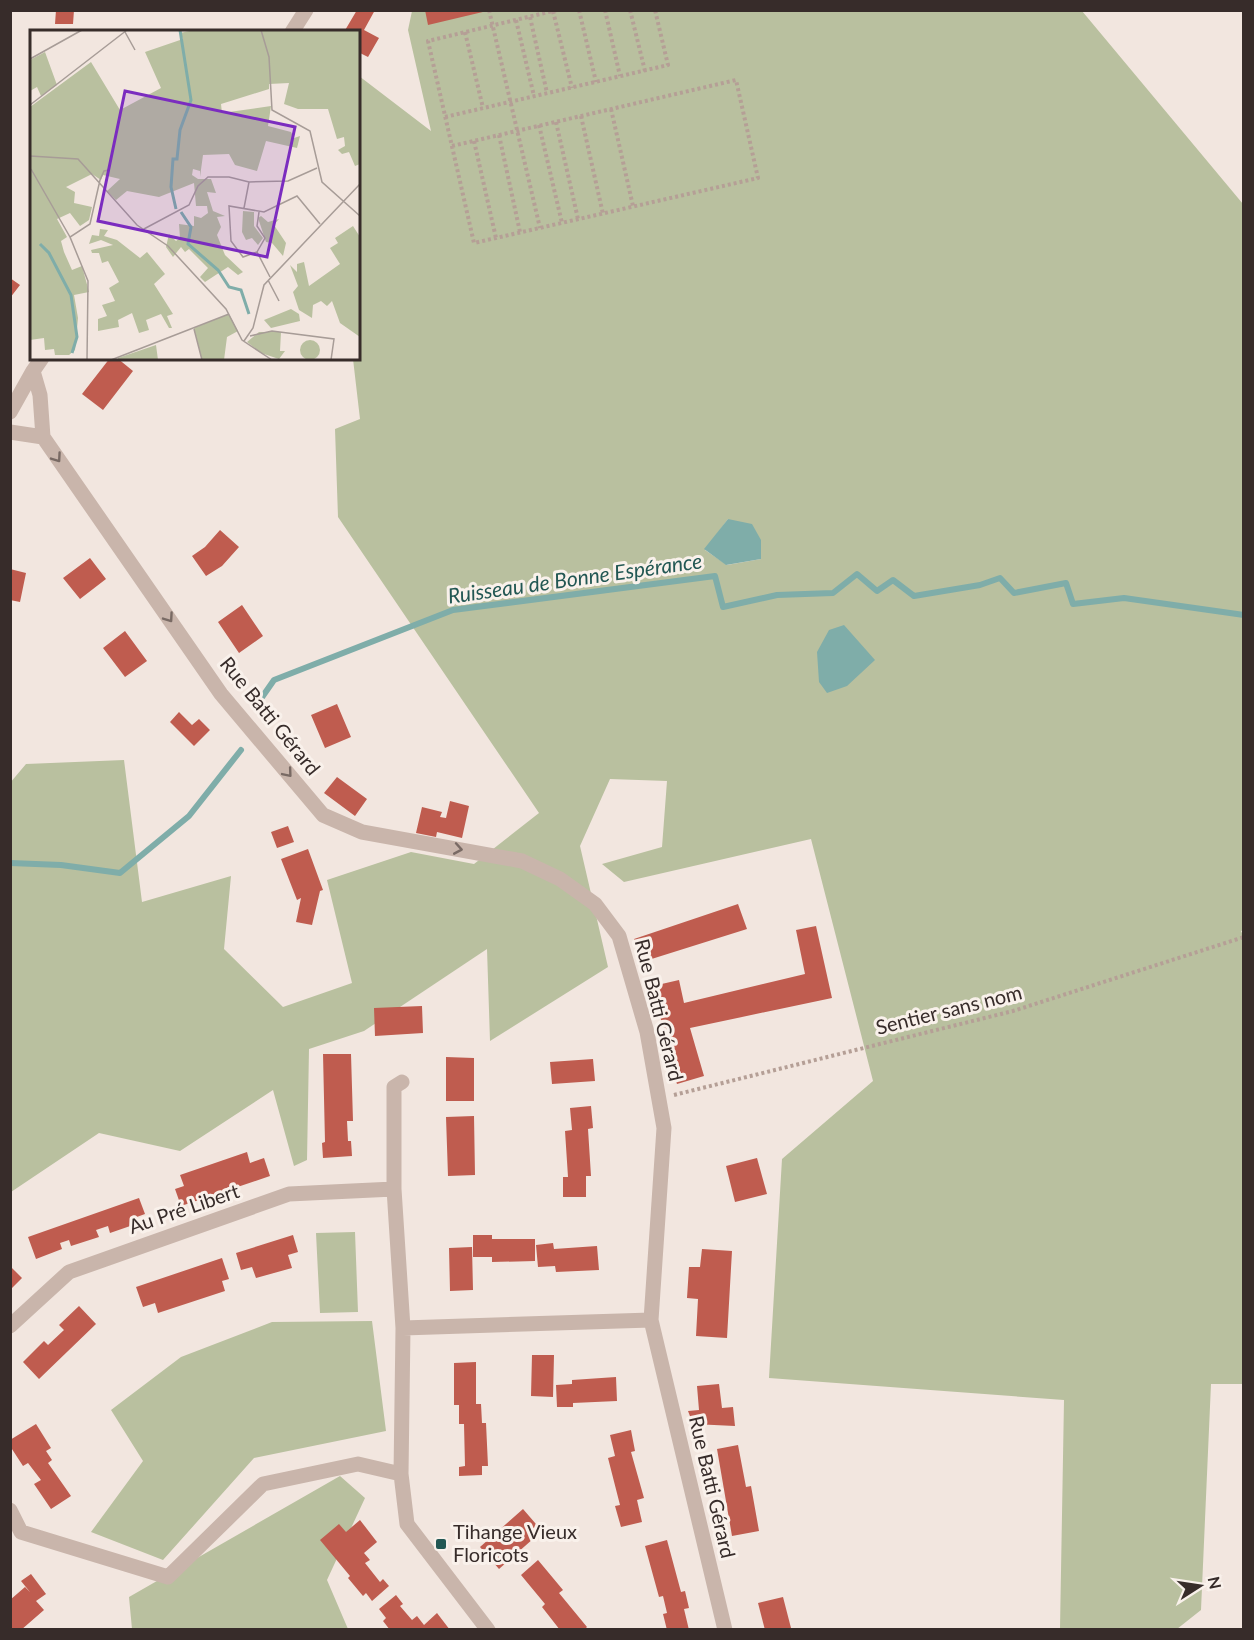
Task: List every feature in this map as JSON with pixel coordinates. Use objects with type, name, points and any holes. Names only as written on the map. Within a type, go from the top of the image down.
[{"type":"street","points":[[293,30],[306,10]]},
{"type":"street","points":[[10,412],[37,365]]},
{"type":"street","points":[[10,432],[43,437],[37,365]]},
{"type":"street","name":"Rue Batti Gérard","points":[[43,437],[221,694],[324,815],[362,832],[522,861],[560,879],[595,904],[619,936],[647,1032],[664,1128],[651,1320],[725,1629]]},
{"type":"street","points":[[402,1082],[394,1087],[394,1189],[403,1328],[401,1474],[407,1524],[488,1629]]},
{"type":"street","name":"Au Pré Libert","points":[[10,1326],[69,1272],[289,1194],[394,1189]]},
{"type":"street","points":[[403,1328],[651,1320]]},
{"type":"street","points":[[10,1510],[16,1537],[168,1577],[263,1484],[358,1464],[401,1474]]},
{"type":"path","points":[[489,10],[540,228]]},
{"type":"path","points":[[579,10],[596,82]]},
{"type":"path","points":[[605,10],[620,76]]},
{"type":"path","points":[[630,10],[645,71]]},
{"type":"path","points":[[445,117],[668,65],[656,10]]},
{"type":"path","points":[[452,146],[736,80],[758,178],[474,243],[428,41],[555,11],[572,88]]},
{"type":"path","points":[[530,17],[547,93]]},
{"type":"path","points":[[516,20],[534,96]]},
{"type":"path","points":[[465,32],[483,108]]},
{"type":"path","points":[[611,109],[633,206]]},
{"type":"path","points":[[581,116],[603,213]]},
{"type":"path","points":[[556,122],[578,219]]},
{"type":"path","points":[[539,126],[562,223]]},
{"type":"path","points":[[499,135],[520,232]]},
{"type":"path","points":[[474,141],[496,238]]},
{"type":"path","name":"Sentier sans nom","points":[[659,1098],[1013,1011],[1244,937]]},
{"type":"green space","points":[[412,11],[1082,11],[1243,204],[1244,930],[1241,931],[1244,937],[1244,1384],[1211,1384],[1201,1610],[1177,1629],[1060,1629],[1064,1400],[769,1378],[782,1159],[873,1081],[811,839],[624,882],[602,864],[662,847],[667,781],[610,779],[580,846],[608,967],[490,1041],[487,949],[364,1031],[309,1049],[307,1160],[294,1166],[273,1090],[180,1151],[99,1133],[11,1192],[10,783],[26,764],[124,760],[142,902],[231,876],[224,949],[283,1007],[352,983],[327,880],[411,852],[474,864],[539,813],[338,517],[335,429],[360,419],[353,360],[360,360],[360,77],[431,131],[408,30]],"holes":[[[728,519],[761,559],[727,565],[705,550]]]},
{"type":"green space","points":[[355,1232],[358,1312],[320,1313],[316,1233]]},
{"type":"green space","points":[[372,1321],[386,1431],[254,1458],[163,1560],[91,1532],[143,1461],[111,1410],[181,1357],[272,1322]]},
{"type":"green space","points":[[340,1476],[365,1498],[327,1580],[348,1629],[132,1629],[129,1597]]},
{"type":"water","points":[[728,519],[752,524],[761,540],[761,559],[726,565],[704,549]]},
{"type":"water","points":[[844,625],[875,660],[847,686],[827,693],[819,682],[817,652],[829,630]]},
{"type":"building","points":[[56,10],[74,10],[73,24],[55,24]]},
{"type":"building","points":[[357,10],[375,10],[364,30],[379,38],[368,57],[360,53],[360,30],[345,30]]},
{"type":"building","points":[[425,10],[487,10],[487,11],[428,25]]},
{"type":"building","points":[[10,278],[20,285],[10,298]]},
{"type":"building","points":[[108,360],[119,360],[133,371],[103,410],[82,394]]},
{"type":"building","points":[[220,530],[239,547],[222,566],[206,576],[192,556],[205,547]]},
{"type":"building","points":[[90,558],[106,579],[80,599],[63,578]]},
{"type":"building","points":[[10,569],[26,573],[20,602],[10,600]]},
{"type":"building","points":[[242,605],[263,636],[239,653],[218,622]]},
{"type":"building","points":[[125,631],[147,661],[125,677],[103,648]]},
{"type":"building","points":[[337,704],[351,737],[325,748],[311,715]]},
{"type":"building","points":[[179,712],[192,725],[199,719],[210,730],[194,746],[170,722]]},
{"type":"building","points":[[337,777],[367,799],[355,816],[324,793]]},
{"type":"building","points":[[450,801],[469,806],[462,838],[437,832],[436,837],[416,833],[422,807],[442,812],[440,817],[446,818]]},
{"type":"building","points":[[288,826],[294,842],[277,848],[271,832]]},
{"type":"building","points":[[308,849],[323,890],[320,891],[312,925],[296,922],[301,898],[297,900],[281,859]]},
{"type":"building","points":[[738,904],[747,929],[642,962],[634,939]]},
{"type":"building","points":[[816,926],[832,998],[690,1028],[704,1076],[677,1084],[670,1066],[676,1064],[657,1008],[653,986],[679,980],[684,1003],[805,974],[796,930]]},
{"type":"building","points":[[422,1006],[423,1033],[375,1036],[374,1008]]},
{"type":"building","points":[[323,1054],[351,1054],[353,1121],[347,1121],[348,1141],[351,1141],[352,1156],[323,1158],[322,1143],[325,1142]]},
{"type":"building","points":[[446,1057],[474,1058],[474,1101],[446,1101]]},
{"type":"building","points":[[593,1059],[595,1081],[552,1084],[550,1062]]},
{"type":"building","points":[[591,1106],[593,1128],[588,1129],[591,1176],[586,1176],[586,1197],[563,1197],[563,1177],[568,1177],[565,1131],[572,1130],[570,1108]]},
{"type":"building","points":[[474,1116],[475,1175],[448,1176],[446,1117]]},
{"type":"building","points":[[247,1152],[250,1163],[264,1158],[270,1176],[181,1206],[175,1189],[184,1186],[180,1175]]},
{"type":"building","points":[[757,1158],[767,1194],[735,1202],[726,1166]]},
{"type":"building","points":[[139,1198],[145,1214],[134,1218],[136,1224],[110,1233],[108,1226],[96,1230],[99,1237],[71,1246],[69,1240],[60,1243],[62,1249],[36,1259],[28,1237]]},
{"type":"building","points":[[293,1235],[298,1252],[288,1255],[292,1268],[256,1278],[252,1267],[241,1270],[236,1253]]},
{"type":"building","points":[[473,1235],[492,1235],[492,1239],[535,1239],[535,1261],[492,1262],[492,1257],[473,1257]]},
{"type":"building","points":[[553,1243],[554,1249],[597,1246],[599,1270],[556,1272],[555,1266],[538,1267],[536,1245]]},
{"type":"building","points":[[472,1247],[473,1290],[450,1291],[449,1248]]},
{"type":"building","points":[[702,1249],[732,1251],[727,1338],[696,1336],[698,1299],[687,1298],[689,1267],[700,1267]]},
{"type":"building","points":[[222,1258],[229,1279],[222,1281],[225,1291],[158,1313],[155,1303],[143,1307],[136,1287]]},
{"type":"building","points":[[10,1266],[22,1278],[10,1290]]},
{"type":"building","points":[[79,1306],[96,1324],[39,1379],[23,1362],[44,1341],[48,1345],[64,1330],[59,1325]]},
{"type":"building","points":[[532,1355],[554,1355],[553,1397],[531,1396]]},
{"type":"building","points":[[476,1362],[476,1404],[481,1404],[482,1423],[486,1423],[488,1466],[482,1466],[482,1475],[459,1476],[459,1467],[465,1466],[464,1424],[459,1424],[459,1405],[454,1405],[454,1363]]},
{"type":"building","points":[[616,1377],[617,1401],[573,1403],[573,1407],[557,1407],[556,1385],[572,1384],[572,1380]]},
{"type":"building","points":[[719,1384],[722,1408],[733,1407],[735,1426],[693,1424],[688,1411],[699,1410],[697,1386]]},
{"type":"building","points":[[36,1424],[51,1448],[46,1451],[52,1460],[48,1463],[71,1496],[51,1509],[34,1484],[41,1480],[28,1463],[23,1466],[10,1446],[10,1440]]},
{"type":"building","points":[[631,1430],[635,1451],[631,1452],[644,1498],[637,1500],[642,1522],[621,1527],[615,1506],[620,1505],[608,1458],[615,1456],[610,1435]]},
{"type":"building","points":[[738,1445],[746,1487],[751,1486],[759,1531],[732,1536],[717,1449]]},
{"type":"building","points":[[523,1509],[542,1531],[499,1569],[480,1547]]},
{"type":"building","points":[[360,1520],[377,1542],[364,1553],[370,1560],[365,1563],[380,1582],[383,1579],[389,1586],[372,1601],[366,1593],[363,1596],[348,1578],[350,1576],[320,1540],[339,1524],[346,1532]]},
{"type":"building","points":[[667,1540],[681,1592],[685,1591],[689,1608],[684,1609],[689,1630],[667,1630],[663,1614],[667,1613],[663,1596],[659,1597],[645,1546]]},
{"type":"building","points":[[538,1560],[563,1590],[559,1593],[587,1627],[584,1630],[560,1630],[542,1607],[545,1604],[521,1575]]},
{"type":"building","points":[[31,1574],[46,1594],[36,1601],[44,1610],[21,1630],[10,1630],[10,1600],[25,1587],[30,1592],[21,1581]]},
{"type":"building","points":[[396,1595],[403,1604],[400,1606],[412,1620],[417,1616],[424,1625],[437,1613],[450,1630],[390,1630],[383,1621],[386,1618],[379,1609]]},
{"type":"building","points":[[783,1597],[791,1628],[765,1630],[758,1603]]},
{"type":"waterway","name":"Ruisseau de Bonne Espérance","points":[[258,703],[274,680],[453,610],[715,576],[723,607],[777,595],[833,593],[857,574],[877,591],[893,580],[914,596],[980,585],[1000,578],[1014,593],[1066,583],[1073,604],[1124,598],[1244,615]]},
{"type":"waterway","points":[[10,863],[61,865],[120,873],[189,816],[241,750]]},
{"type":"place","name":"Tihange Vieux Floricots","points":[[441,1544]]}]
